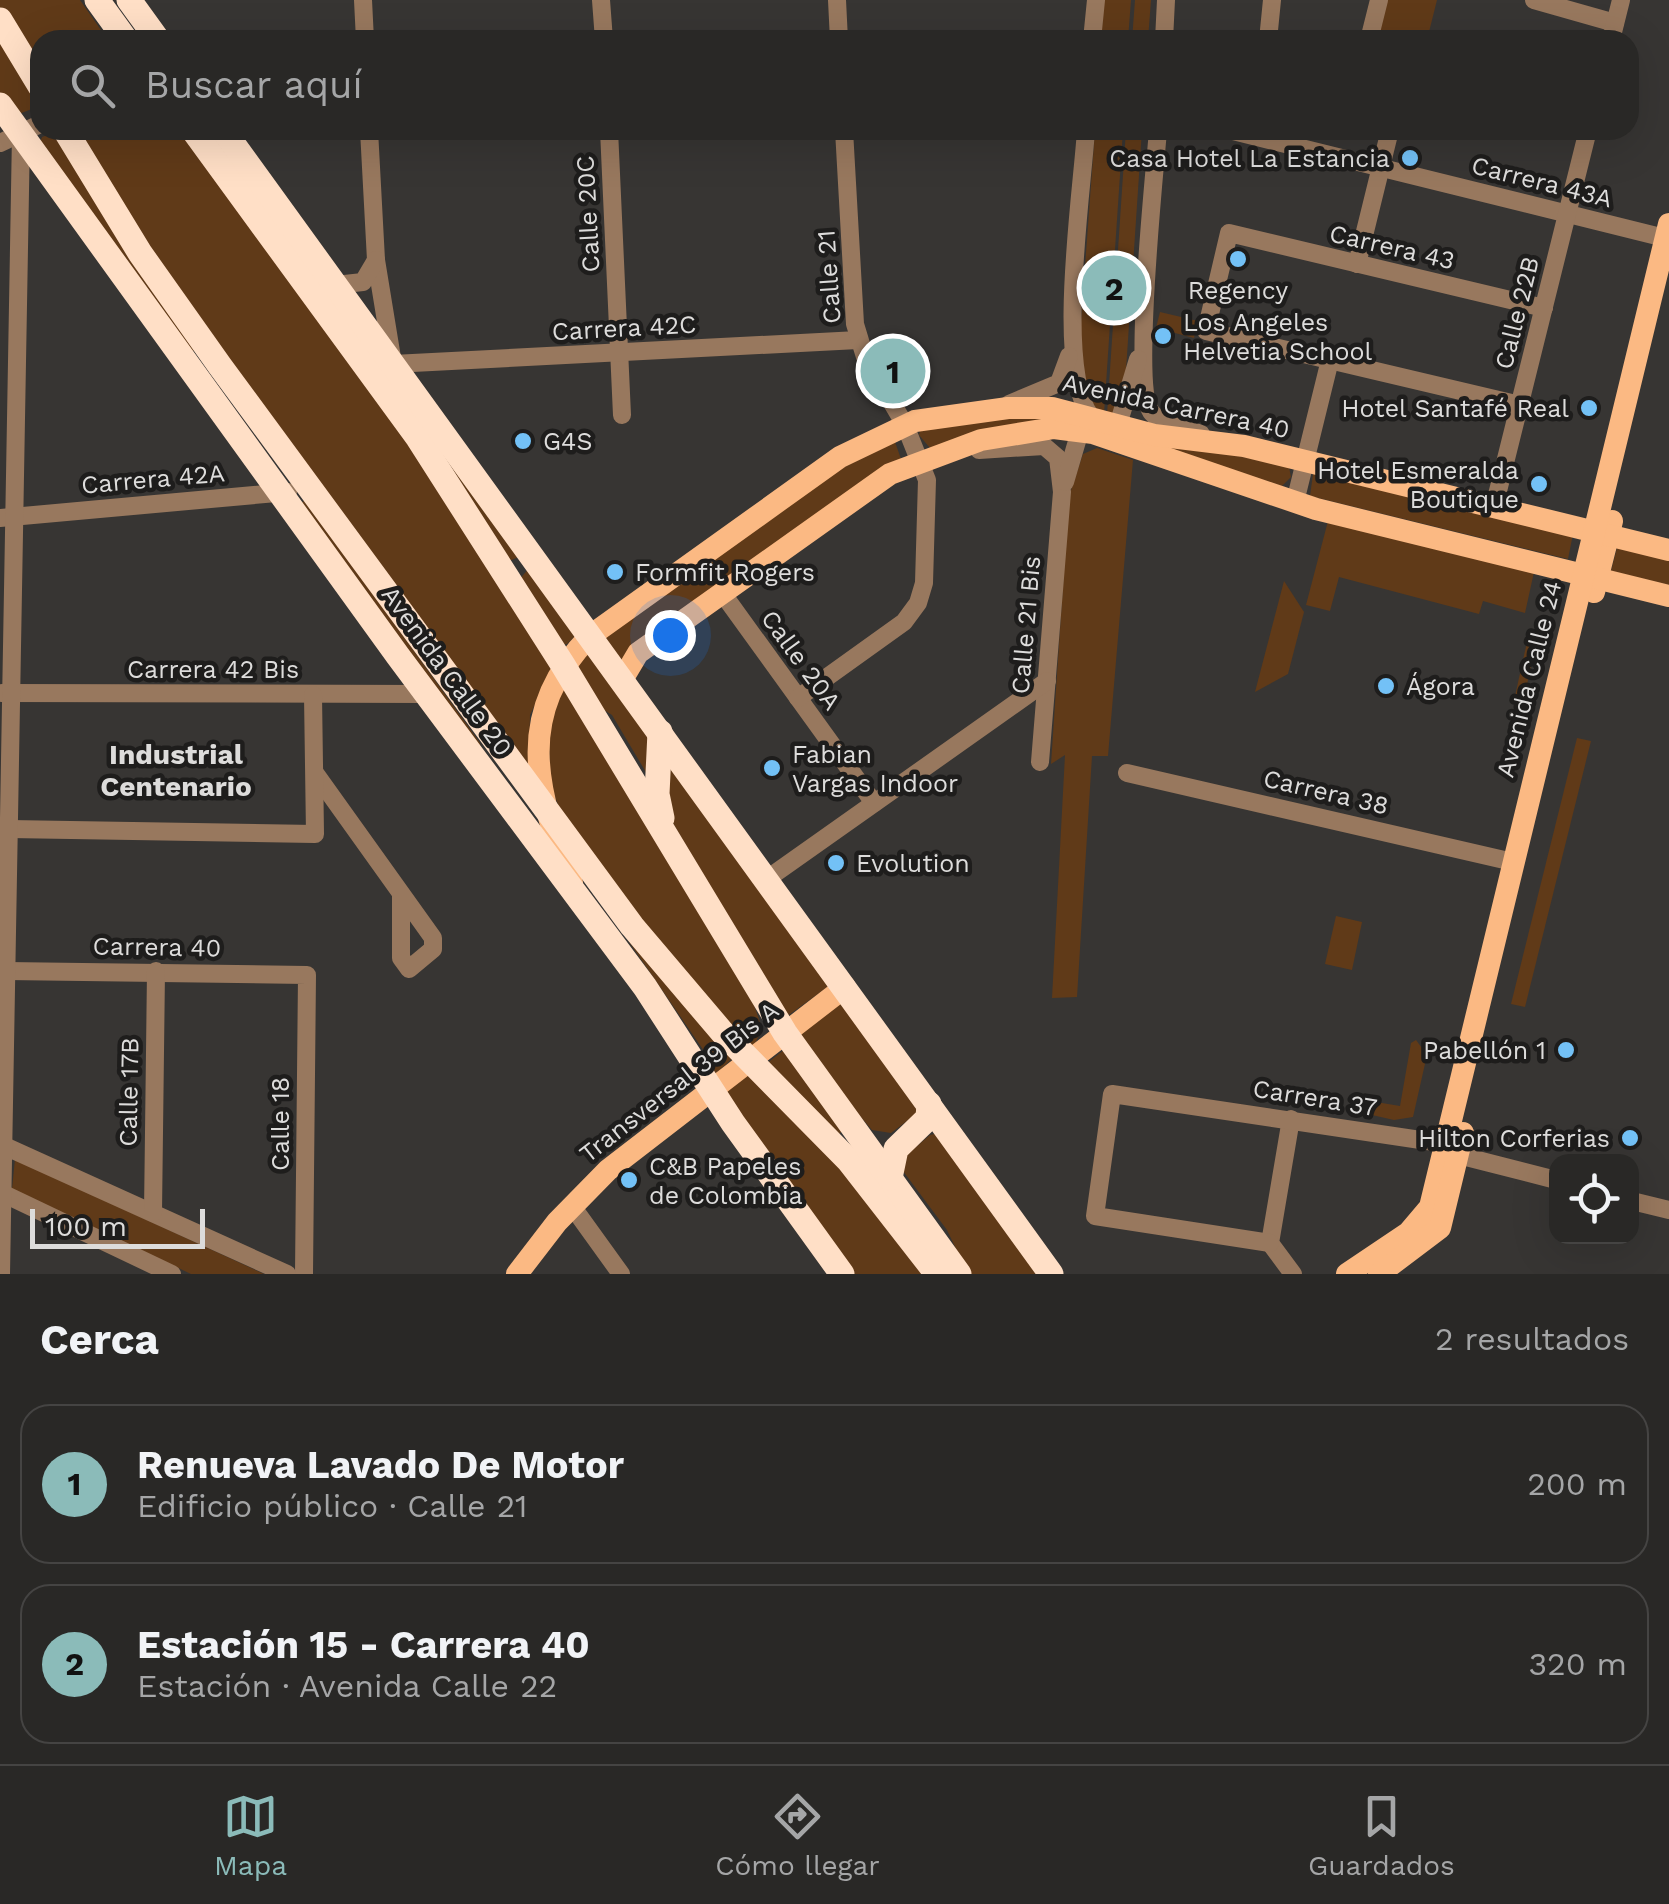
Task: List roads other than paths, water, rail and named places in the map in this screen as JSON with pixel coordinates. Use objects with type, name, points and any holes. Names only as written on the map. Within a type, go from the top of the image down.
[{"type":"highway","points":[[97,0],[119,30]]},
{"type":"highway","points":[[129,0],[150,30]]},
{"type":"highway","points":[[0,20],[30,70]]},
{"type":"highway","name":"Avenida Calle 20","points":[[16,123],[426,694],[577,896],[842,1274]]},
{"type":"highway","name":"Avenida Calle 20","points":[[71,140],[130,237],[220,366],[645,942],[750,1060],[850,1161],[936,1274]]},
{"type":"highway","points":[[200,140],[532,556],[1051,1274]]},
{"type":"highway","points":[[235,140],[336,285],[506,576],[785,1033],[959,1274]]},
{"type":"highway","points":[[189,364],[220,366]]},
{"type":"highway","points":[[506,576],[532,556]]},
{"type":"highway","points":[[660,732],[657,794],[667,837]]},
{"type":"highway","points":[[486,775],[496,741]]},
{"type":"highway","points":[[577,896],[645,942]]},
{"type":"highway","points":[[890,1178],[899,1144],[928,1118],[929,1104]]},
{"type":"main road","name":"Avenida Calle 24","points":[[1452,1150],[1668,234]]},
{"type":"main road","name":"Avenida Calle 24","points":[[1600,534],[1669,284]]},
{"type":"main road","name":"Avenida Carrera 40","points":[[577,896],[548,812],[537,766],[547,696],[563,665],[590,636],[820,470],[904,424],[1036,406],[1295,502],[1669,596]]},
{"type":"main road","name":"Avenida Carrera 40","points":[[622,680],[638,653],[846,503],[926,458],[1015,432],[1086,424],[1118,425],[1154,435],[1228,444],[1669,550]]},
{"type":"main road","name":"Avenida Calle 24","points":[[1452,1150],[1513,862],[1590,576]]},
{"type":"main road","name":"Transversal 39 Bis A","points":[[501,1274],[533,1227],[568,1188],[620,1141],[689,1090],[750,1060],[846,986]]},
{"type":"main road","name":"Transversal 39 Bis A","points":[[518,1274],[572,1206],[706,1081]]},
{"type":"main road","points":[[1346,1274],[1424,1217],[1452,1150]]},
{"type":"main road","points":[[1379,1274],[1440,1228],[1452,1150]]},
{"type":"street","points":[[363,0],[364,30]]},
{"type":"street","points":[[601,0],[603,30]]},
{"type":"street","points":[[837,0],[838,30]]},
{"type":"street","points":[[1093,30],[1096,0]]},
{"type":"street","points":[[1164,30],[1166,0]]},
{"type":"street","points":[[1270,30],[1272,0]]},
{"type":"street","points":[[1372,30],[1380,0]]},
{"type":"street","points":[[1534,0],[1610,30]]},
{"type":"street","points":[[1613,30],[1620,0]]},
{"type":"street","points":[[0,1274],[4,912],[9,830],[9,313],[16,123]]},
{"type":"street","points":[[370,140],[385,371]]},
{"type":"street","name":"Calle 20C","points":[[610,140],[622,414]]},
{"type":"street","name":"Calle 21","points":[[798,698],[904,622],[918,604],[924,583],[929,485],[926,458],[858,340],[845,140]]},
{"type":"street","points":[[1085,140],[1072,340],[1086,424]]},
{"type":"street","points":[[1157,140],[1143,344],[1150,412],[1228,444]]},
{"type":"street","name":"Carrera 43A","points":[[1274,140],[1567,214],[1668,234]]},
{"type":"street","points":[[1357,264],[1388,140]]},
{"type":"street","name":"Calle 22B","points":[[1494,508],[1586,140]]},
{"type":"street","name":"Carrera 43","points":[[1330,360],[1206,330],[1229,234],[1544,308]]},
{"type":"street","points":[[336,285],[363,282],[376,260]]},
{"type":"street","name":"Carrera 42C","points":[[385,371],[858,340]]},
{"type":"street","points":[[997,409],[1059,382],[1072,340]]},
{"type":"street","points":[[1118,425],[1143,344]]},
{"type":"street","points":[[1295,502],[1330,360],[1520,405]]},
{"type":"street","name":"Calle 21 Bis","points":[[1062,492],[1086,424]]},
{"type":"street","name":"Calle 21 Bis","points":[[926,458],[1044,446],[1058,456],[1062,492],[1040,762]]},
{"type":"street","name":"Carrera 42A","points":[[7,518],[310,490]]},
{"type":"street","name":"Calle 20A","points":[[723,594],[874,803]]},
{"type":"street","points":[[767,879],[1047,681]]},
{"type":"street","name":"Carrera 42 Bis","points":[[6,693],[426,694]]},
{"type":"street","points":[[9,830],[316,834],[313,694]]},
{"type":"street","points":[[315,773],[402,894]]},
{"type":"street","name":"Carrera 38","points":[[1128,773],[1513,862]]},
{"type":"street","name":"Carrera 40","points":[[6,971],[306,975]]},
{"type":"street","name":"Calle 17B","points":[[152,1213],[156,971]]},
{"type":"street","name":"Calle 18","points":[[304,1274],[306,975]]},
{"type":"street","name":"Carrera 37","points":[[1270,1243],[1102,1220],[1093,1208],[1108,1102],[1120,1093],[1291,1120],[1452,1150],[1549,1178]]},
{"type":"street","points":[[1291,1120],[1270,1243],[1294,1274]]},
{"type":"street","points":[[2,1145],[287,1274]]},
{"type":"street","points":[[1,1192],[172,1274]]},
{"type":"street","points":[[1639,1202],[1669,1210]]},
{"type":"street","points":[[572,1206],[621,1274]]},
{"type":"place","name":"Casa Hotel La Estancia","points":[[1410,158]]},
{"type":"place","name":"Regency","points":[[1238,259]]},
{"type":"place","name":"Estación 15 - Carrera 40","points":[[1114,288]]},
{"type":"place","name":"Los Angeles Helvetia School","points":[[1163,336]]},
{"type":"place","name":"Renueva Lavado De Motor","points":[[893,371]]},
{"type":"place","name":"Hotel Santafé Real","points":[[1589,408]]},
{"type":"place","name":"G4S","points":[[523,441]]},
{"type":"place","name":"Hotel Esmeralda Boutique","points":[[1539,484]]},
{"type":"place","name":"Formfit Rogers","points":[[615,572]]},
{"type":"place","name":"Ágora","points":[[1386,686]]},
{"type":"place","name":"Fabian Vargas Indoor","points":[[772,768]]},
{"type":"place","name":"Evolution","points":[[836,863]]},
{"type":"place","name":"Pabellón 1","points":[[1566,1050]]},
{"type":"place","name":"Hilton Corferias","points":[[1630,1138]]},
{"type":"place","name":"C&B Papeles de Colombia","points":[[629,1180]]},
{"type":"district","name":"Industrial Centenario","points":[[176,770]]}]
